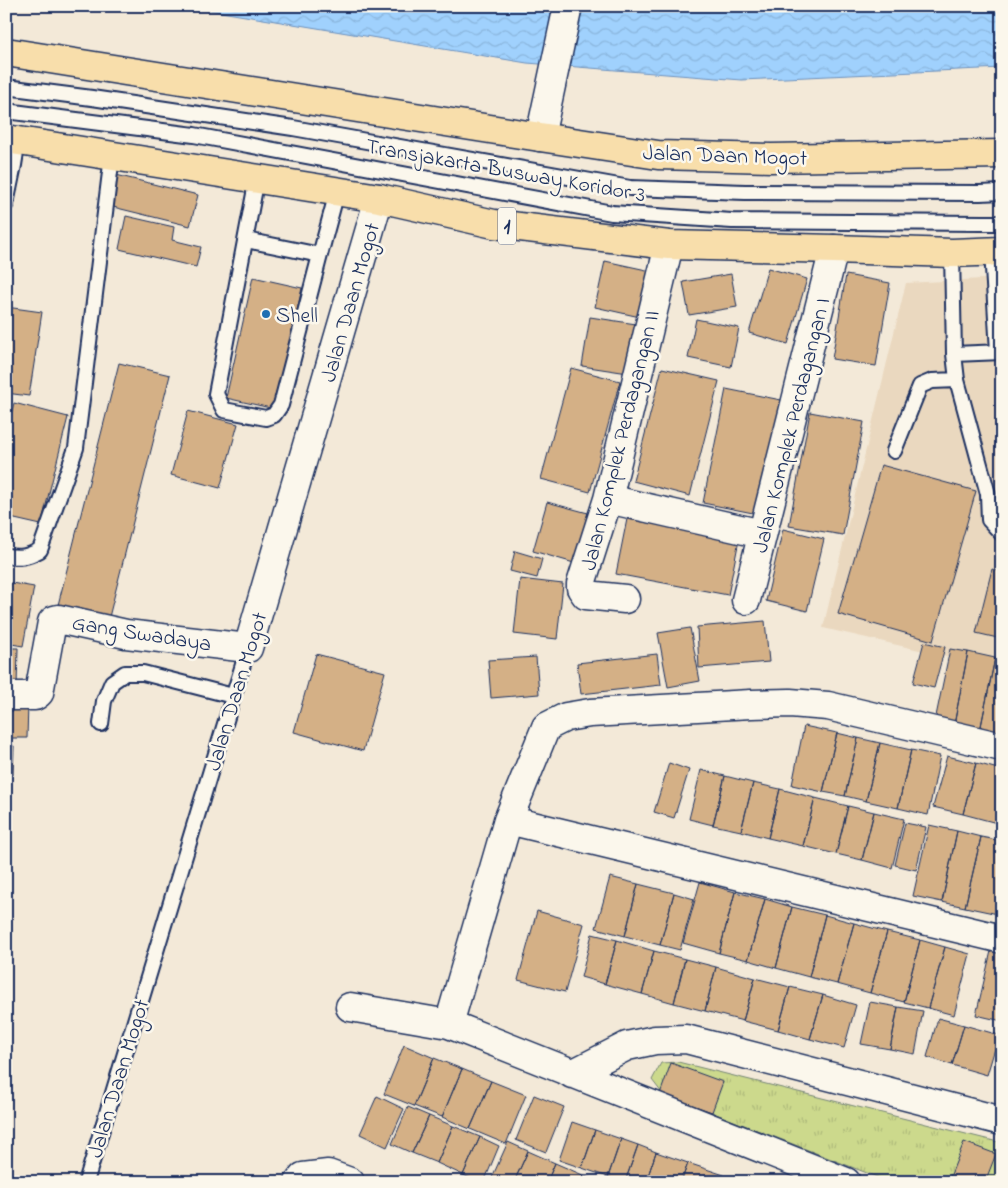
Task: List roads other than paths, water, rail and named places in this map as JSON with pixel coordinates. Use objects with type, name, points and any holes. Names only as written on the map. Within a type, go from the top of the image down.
[{"type":"highway","name":"Jalan Daan Mogot","points":[[6,52],[658,155],[771,158],[1002,154]]},
{"type":"highway","name":"Jalan Daan Mogot","points":[[12,140],[379,198],[494,224],[669,246],[952,253],[997,251]]},
{"type":"street","points":[[540,137],[568,6]]},
{"type":"street","name":"Jalan Daan Mogot","points":[[248,648],[379,198]]},
{"type":"street","name":"Jalan Komplek Perdagangan II","points":[[625,599],[586,595],[581,588],[608,498],[669,246]]},
{"type":"street","name":"Jalan Komplek Perdagangan I","points":[[746,600],[834,249]]},
{"type":"street","points":[[608,498],[762,534]]},
{"type":"street","name":"Gang Swadaya","points":[[6,696],[35,696],[39,693],[52,622],[58,619],[126,634],[248,648]]},
{"type":"street","points":[[449,1024],[508,820],[546,727],[566,717],[590,713],[790,703],[828,706],[1002,747]]},
{"type":"street","points":[[508,820],[1002,939]]},
{"type":"street","points":[[350,1007],[449,1024],[846,1182]]},
{"type":"street","points":[[572,1074],[627,1046],[655,1040],[686,1039],[1002,1121]]},
{"type":"street","points":[[299,1182],[303,1178],[328,1174],[350,1182]]},
{"type":"lane","name":"Transjakarta Busway Koridor 3","points":[[6,87],[293,128],[630,188],[745,192],[1002,192]]},
{"type":"lane","name":"Transjakarta Busway Koridor 3","points":[[6,111],[194,135],[612,213],[732,221],[1002,223]]},
{"type":"lane","points":[[6,204],[14,165],[12,140]]},
{"type":"lane","points":[[6,556],[18,558],[28,556],[40,550],[76,448],[112,156]]},
{"type":"lane","points":[[257,178],[216,394],[224,410],[266,418],[274,415],[281,406],[337,192]]},
{"type":"lane","points":[[246,240],[320,255]]},
{"type":"lane","points":[[954,354],[1000,352],[997,251]]},
{"type":"lane","points":[[952,253],[954,354],[957,380],[988,494],[989,520],[1002,534]]},
{"type":"lane","points":[[894,451],[920,386],[932,381],[957,380]]},
{"type":"lane","name":"Jalan Daan Mogot","points":[[86,1182],[248,648]]},
{"type":"lane","points":[[101,724],[104,701],[112,682],[125,673],[143,673],[233,696]]},
{"type":"water","points":[[185,6],[1002,6],[1002,68],[742,80],[527,63]]},
{"type":"place","name":"Shell","points":[[266,314]]}]
